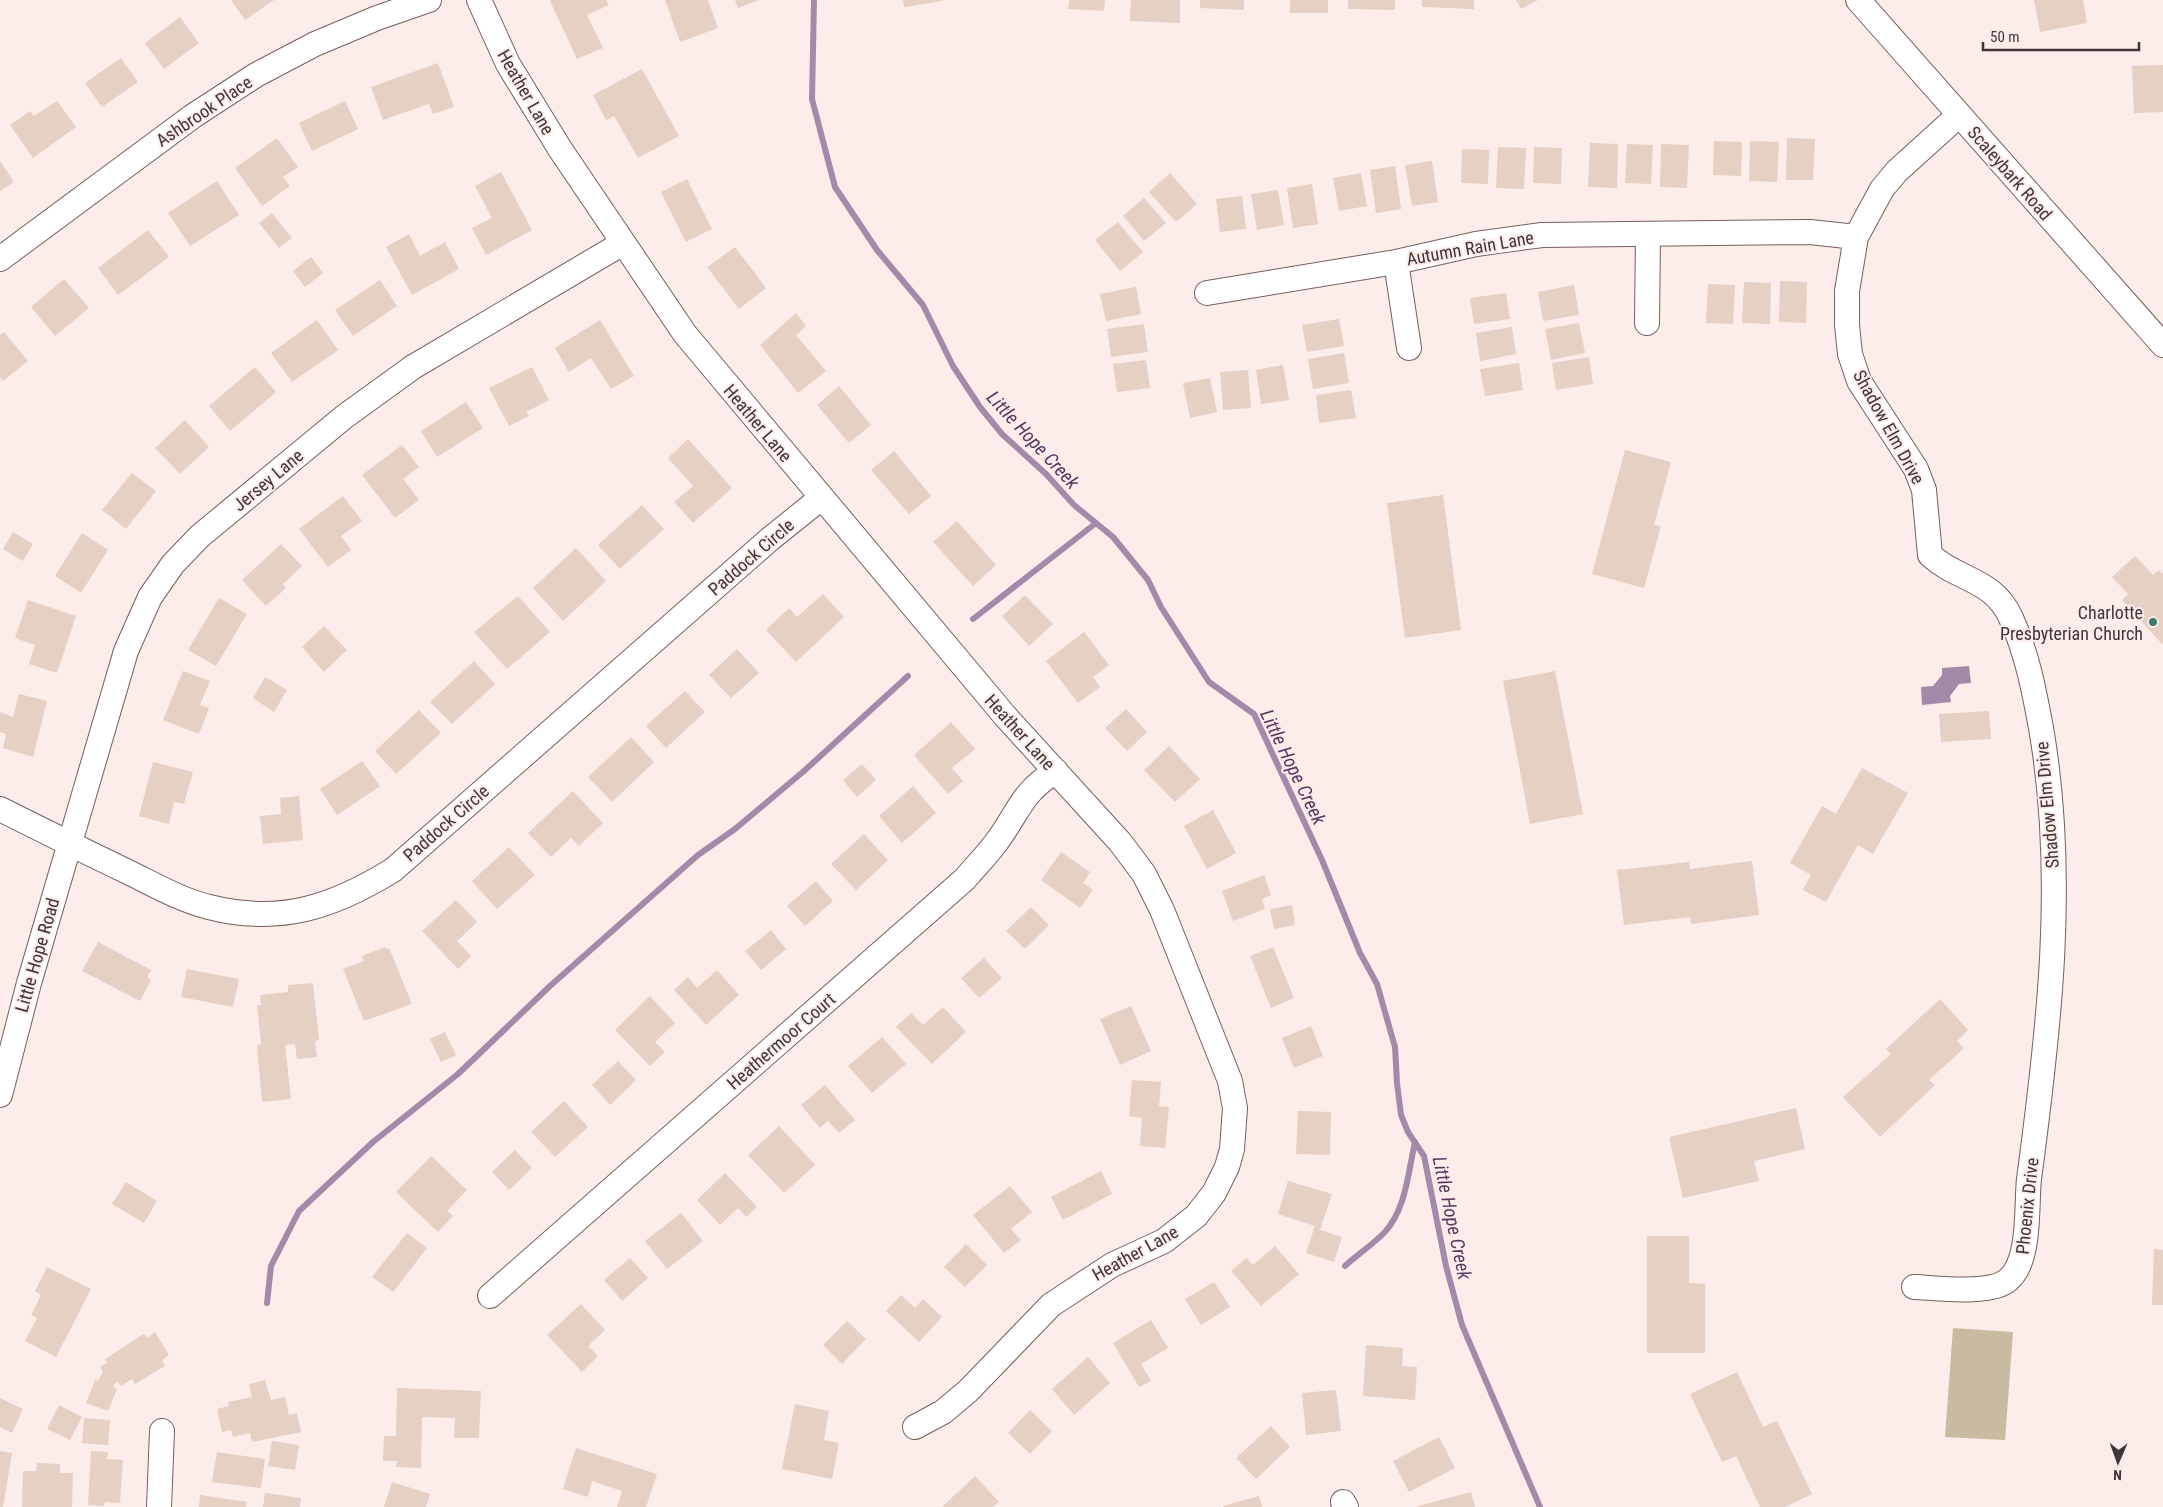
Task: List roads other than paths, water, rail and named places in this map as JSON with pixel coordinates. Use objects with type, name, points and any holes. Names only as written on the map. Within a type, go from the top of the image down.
[{"type":"street","name":"Ashbrook Place","points":[[0,259],[193,116],[256,75],[315,44],[377,18],[429,0]]},
{"type":"street","name":"Heather Lane","points":[[479,0],[508,64],[560,149],[684,334],[1006,717],[1120,842],[1144,874],[1162,910],[1230,1081],[1235,1114],[1232,1149],[1226,1168],[1214,1193],[1196,1216],[1164,1241],[1112,1265],[1052,1305],[968,1391],[944,1412],[915,1427]]},
{"type":"street","name":"Scaleybark Road","points":[[1858,0],[2163,345]]},
{"type":"street","name":"Shadow Elm Drive","points":[[1959,115],[1897,170],[1882,189],[1856,237],[1847,291],[1847,325],[1850,354],[1859,381],[1916,469],[1924,490],[1930,555],[1996,594],[2010,616],[2022,646],[2033,684],[2046,756],[2053,834],[2054,927],[2044,1061]]},
{"type":"street","name":"Autumn Rain Lane","points":[[1207,293],[1396,262],[1476,244],[1542,235],[1810,232],[1856,237]]},
{"type":"street","points":[[1647,323],[1648,235]]},
{"type":"street","name":"Jersey Lane","points":[[70,844],[133,632],[150,597],[173,564],[200,536],[329,430],[406,372],[486,322],[622,243]]},
{"type":"street","points":[[1396,262],[1409,348]]},
{"type":"street","name":"Paddock Circle","points":[[0,809],[176,896],[208,907],[243,913],[268,914],[306,910],[356,892],[393,870],[770,539],[820,498]]},
{"type":"street","name":"Heathermoor Court","points":[[490,1296],[965,879],[994,846],[1025,797],[1037,783],[1056,771]]},
{"type":"street","name":"Little Hope Road","points":[[0,1095],[26,992],[70,844]]},
{"type":"street","name":"Phoenix Drive","points":[[1914,1287],[1996,1287],[2008,1280],[2018,1269],[2023,1256],[2028,1193],[2044,1061]]},
{"type":"street","points":[[159,1507],[162,1431]]},
{"type":"waterway","name":"Little Hope Creek","points":[[814,0],[812,99],[835,187],[877,250],[923,305],[953,366],[980,407],[1002,434],[1046,474],[1074,505],[1113,537],[1148,580],[1161,607],[1209,682],[1254,714],[1322,860],[1360,953],[1377,984],[1395,1047],[1401,1115],[1408,1132],[1424,1156],[1446,1266],[1462,1325],[1540,1507]]},
{"type":"waterway","points":[[973,619],[1096,523]]},
{"type":"waterway","points":[[267,1303],[271,1266],[299,1211],[373,1142],[458,1074],[550,986],[698,855],[735,829],[804,771],[908,676]]},
{"type":"waterway","points":[[1345,1266],[1384,1233],[1391,1224],[1402,1202],[1415,1142]]},
{"type":"place","name":"Charlotte Presbyterian Church","points":[[2153,622]]}]
